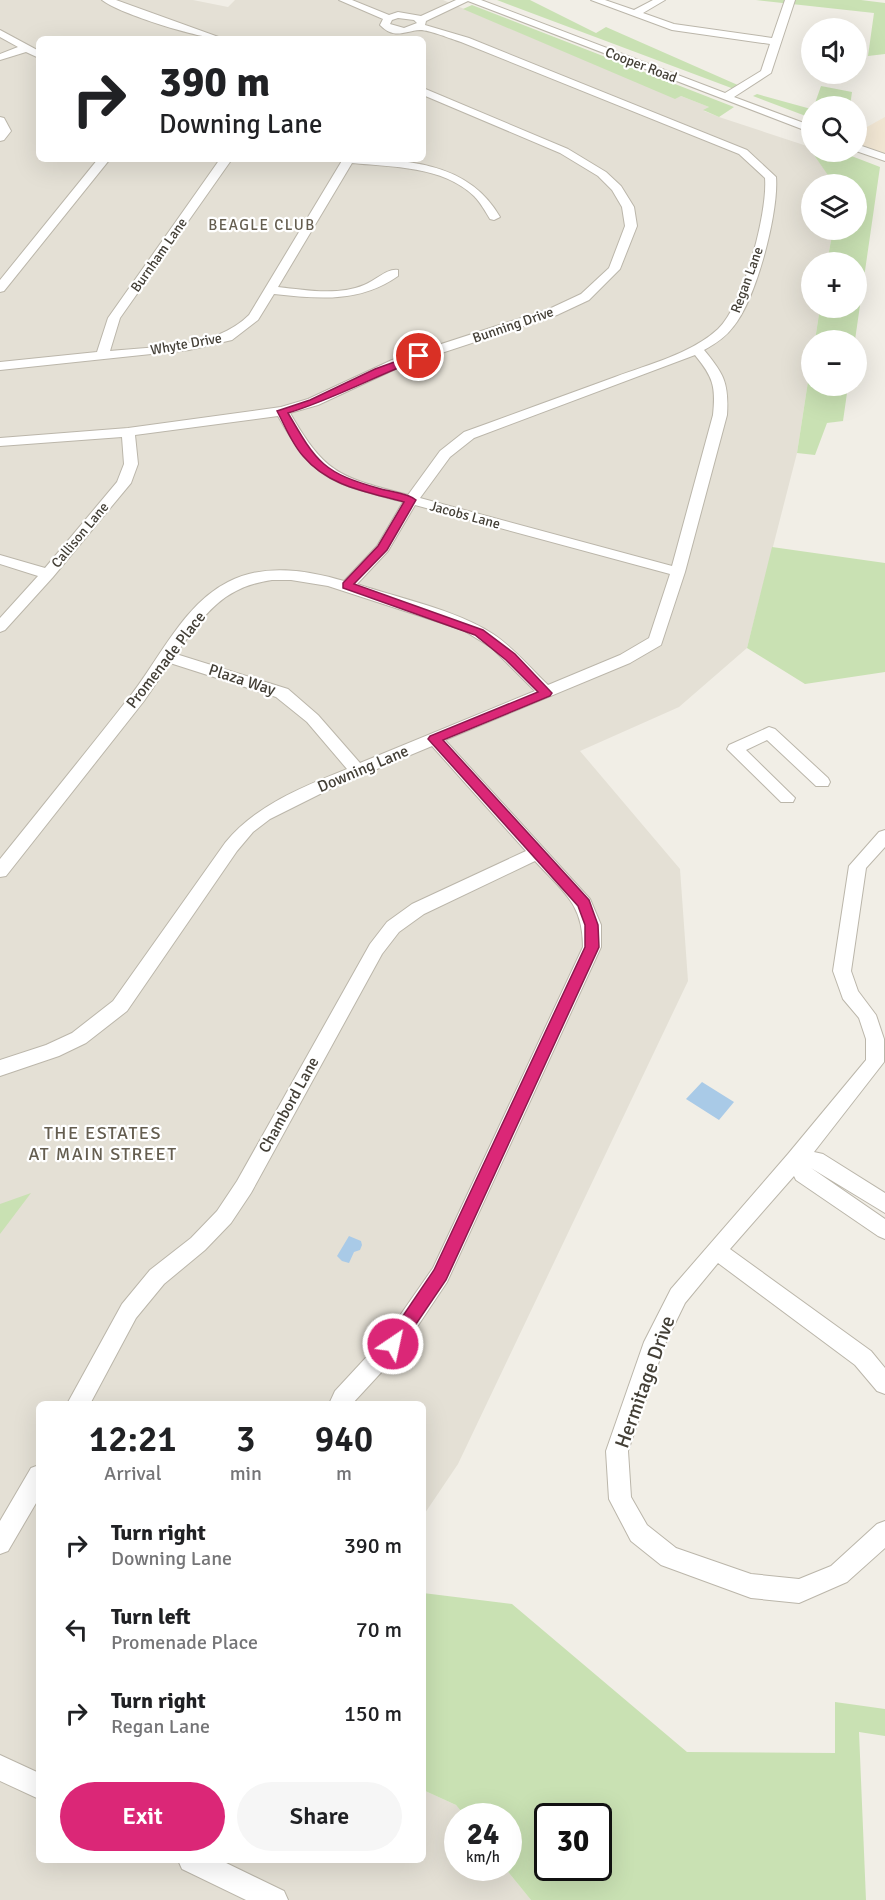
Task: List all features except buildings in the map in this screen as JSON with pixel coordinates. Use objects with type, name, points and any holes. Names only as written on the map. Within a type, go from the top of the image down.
[{"type":"street","points":[[107,0],[207,36]]},
{"type":"street","points":[[344,0],[388,18],[402,15],[418,21],[464,0]]},
{"type":"street","points":[[388,18],[385,24],[394,30],[410,30],[418,21],[452,0]]},
{"type":"street","name":"Cooper Road","points":[[471,0],[801,126]]},
{"type":"street","points":[[597,0],[689,30],[776,42]]},
{"type":"street","points":[[635,14],[660,0]]},
{"type":"street","points":[[725,98],[766,73],[790,0]]},
{"type":"street","name":"Regan Lane","points":[[347,586],[383,548],[401,514],[446,454],[469,435],[667,362],[697,349],[717,335],[735,316],[757,257],[772,194],[770,177],[743,152],[418,21]]},
{"type":"street","points":[[387,36],[394,30]]},
{"type":"street","points":[[0,33],[36,54]]},
{"type":"street","points":[[0,57],[26,48]]},
{"type":"street","name":"Bunning Drive","points":[[0,442],[128,432],[282,411],[313,402],[397,363],[552,312],[585,297],[614,268],[631,226],[628,207],[610,180],[584,161],[564,151],[426,95]]},
{"type":"street","points":[[0,120],[6,130],[0,138]]},
{"type":"street","points":[[867,151],[885,158]]},
{"type":"street","points":[[0,288],[102,162]]},
{"type":"street","name":"Burnham Lane","points":[[102,356],[114,318],[224,162]]},
{"type":"street","name":"Whyte Drive","points":[[0,366],[189,346],[228,337],[245,326],[271,290],[347,162]]},
{"type":"street","points":[[373,162],[422,168],[452,177],[476,192],[494,217]]},
{"type":"street","points":[[271,290],[315,295],[349,293],[374,287],[394,273]]},
{"type":"street","name":"Downing Lane","points":[[0,1068],[52,1051],[79,1038],[120,1006],[247,828],[264,815],[357,770],[625,659],[656,641],[678,572],[720,415],[723,389],[714,370],[697,349]]},
{"type":"street","name":"Jacobs Lane","points":[[282,411],[307,454],[329,475],[349,483],[678,572]]},
{"type":"street","name":"Callison Lane","points":[[0,627],[124,483],[131,464],[128,432]]},
{"type":"street","points":[[0,559],[48,574]]},
{"type":"street","name":"Promenade Place","points":[[0,871],[200,613],[233,585],[270,574],[287,573],[347,586],[479,633],[511,657],[546,693]]},
{"type":"street","name":"Plaza Way","points":[[168,657],[282,693],[296,702],[312,718],[357,770]]},
{"type":"street","points":[[787,798],[735,749],[769,733],[822,782]]},
{"type":"street","points":[[342,1401],[393,1344],[440,1275],[592,947],[592,925],[584,904],[435,739]]},
{"type":"street","name":"Hermitage Drive","points":[[885,836],[858,866],[842,971],[850,994],[867,1015],[880,1062],[678,1296],[655,1342],[617,1451],[620,1499],[639,1533],[669,1557],[751,1586],[799,1591],[839,1574],[885,1532]]},
{"type":"street","name":"Chambord Lane","points":[[80,1401],[129,1311],[157,1277],[198,1244],[224,1217],[234,1202],[376,950],[393,927],[418,909],[538,852]]},
{"type":"street","points":[[885,1204],[816,1160],[795,1160],[803,1174],[885,1230]]},
{"type":"street","points":[[716,1250],[863,1358],[885,1384]]},
{"type":"street","points":[[0,1543],[36,1483]]},
{"type":"street","points":[[0,1767],[36,1785]]},
{"type":"street","points":[[197,1863],[275,1900]]},
{"type":"shaded area","points":[[0,0],[193,0],[228,7],[235,0],[443,0],[675,98],[681,96],[709,107],[704,111],[801,144],[801,162],[820,162],[828,174],[801,174],[801,240],[831,240],[829,252],[801,252],[801,318],[818,318],[817,330],[801,330],[801,396],[806,396],[797,453],[747,648],[679,707],[580,751],[680,869],[688,981],[458,1464],[426,1512],[426,1401],[36,1401],[36,1863],[426,1863],[426,1791],[452,1803],[444,1803],[444,1881],[516,1881],[531,1900],[0,1900]]},
{"type":"shaded area","points":[[885,117],[885,158],[867,151],[867,127]]},
{"type":"green space","points":[[497,0],[530,0],[596,33],[606,27],[740,86],[734,89]]},
{"type":"green space","points":[[756,0],[861,0],[885,3],[885,54],[868,56],[874,13]]},
{"type":"green space","points":[[472,5],[734,107],[719,117],[703,110],[709,107],[681,96],[675,99],[463,9]]},
{"type":"green space","points":[[821,86],[852,92],[851,96],[818,96]]},
{"type":"green space","points":[[757,94],[801,106],[801,114],[753,96]]},
{"type":"green space","points":[[819,162],[867,162],[880,167],[867,257],[867,252],[829,252],[831,240],[867,240],[867,174],[827,174]]},
{"type":"green space","points":[[818,318],[858,318],[856,330],[817,330]]},
{"type":"green space","points":[[806,396],[847,396],[843,421],[827,423],[815,455],[797,453]]},
{"type":"green space","points":[[772,547],[885,563],[885,672],[805,684],[747,648]]},
{"type":"green space","points":[[31,1193],[0,1234],[0,1204]]},
{"type":"green space","points":[[426,1593],[512,1604],[687,1752],[835,1753],[835,1702],[885,1709],[885,1736],[859,1732],[866,1900],[531,1900],[516,1881],[522,1881],[522,1803],[452,1803],[426,1791]]},
{"type":"water","points":[[702,1082],[734,1102],[719,1120],[686,1099]]},
{"type":"water","points":[[349,1236],[361,1241],[362,1245],[360,1250],[354,1252],[349,1263],[337,1256]]},
{"type":"district","name":"BEAGLE CLUB","points":[[262,225]]},
{"type":"district","name":"THE ESTATES AT MAIN STREET","points":[[103,1143]]},
{"type":"route","points":[[393,1344],[440,1275],[592,947],[592,925],[584,904],[435,739],[546,693],[511,657],[479,633],[465,626],[347,586],[383,548],[411,500],[349,483],[329,475],[307,454],[282,411],[313,402],[397,363],[419,356]]}]
